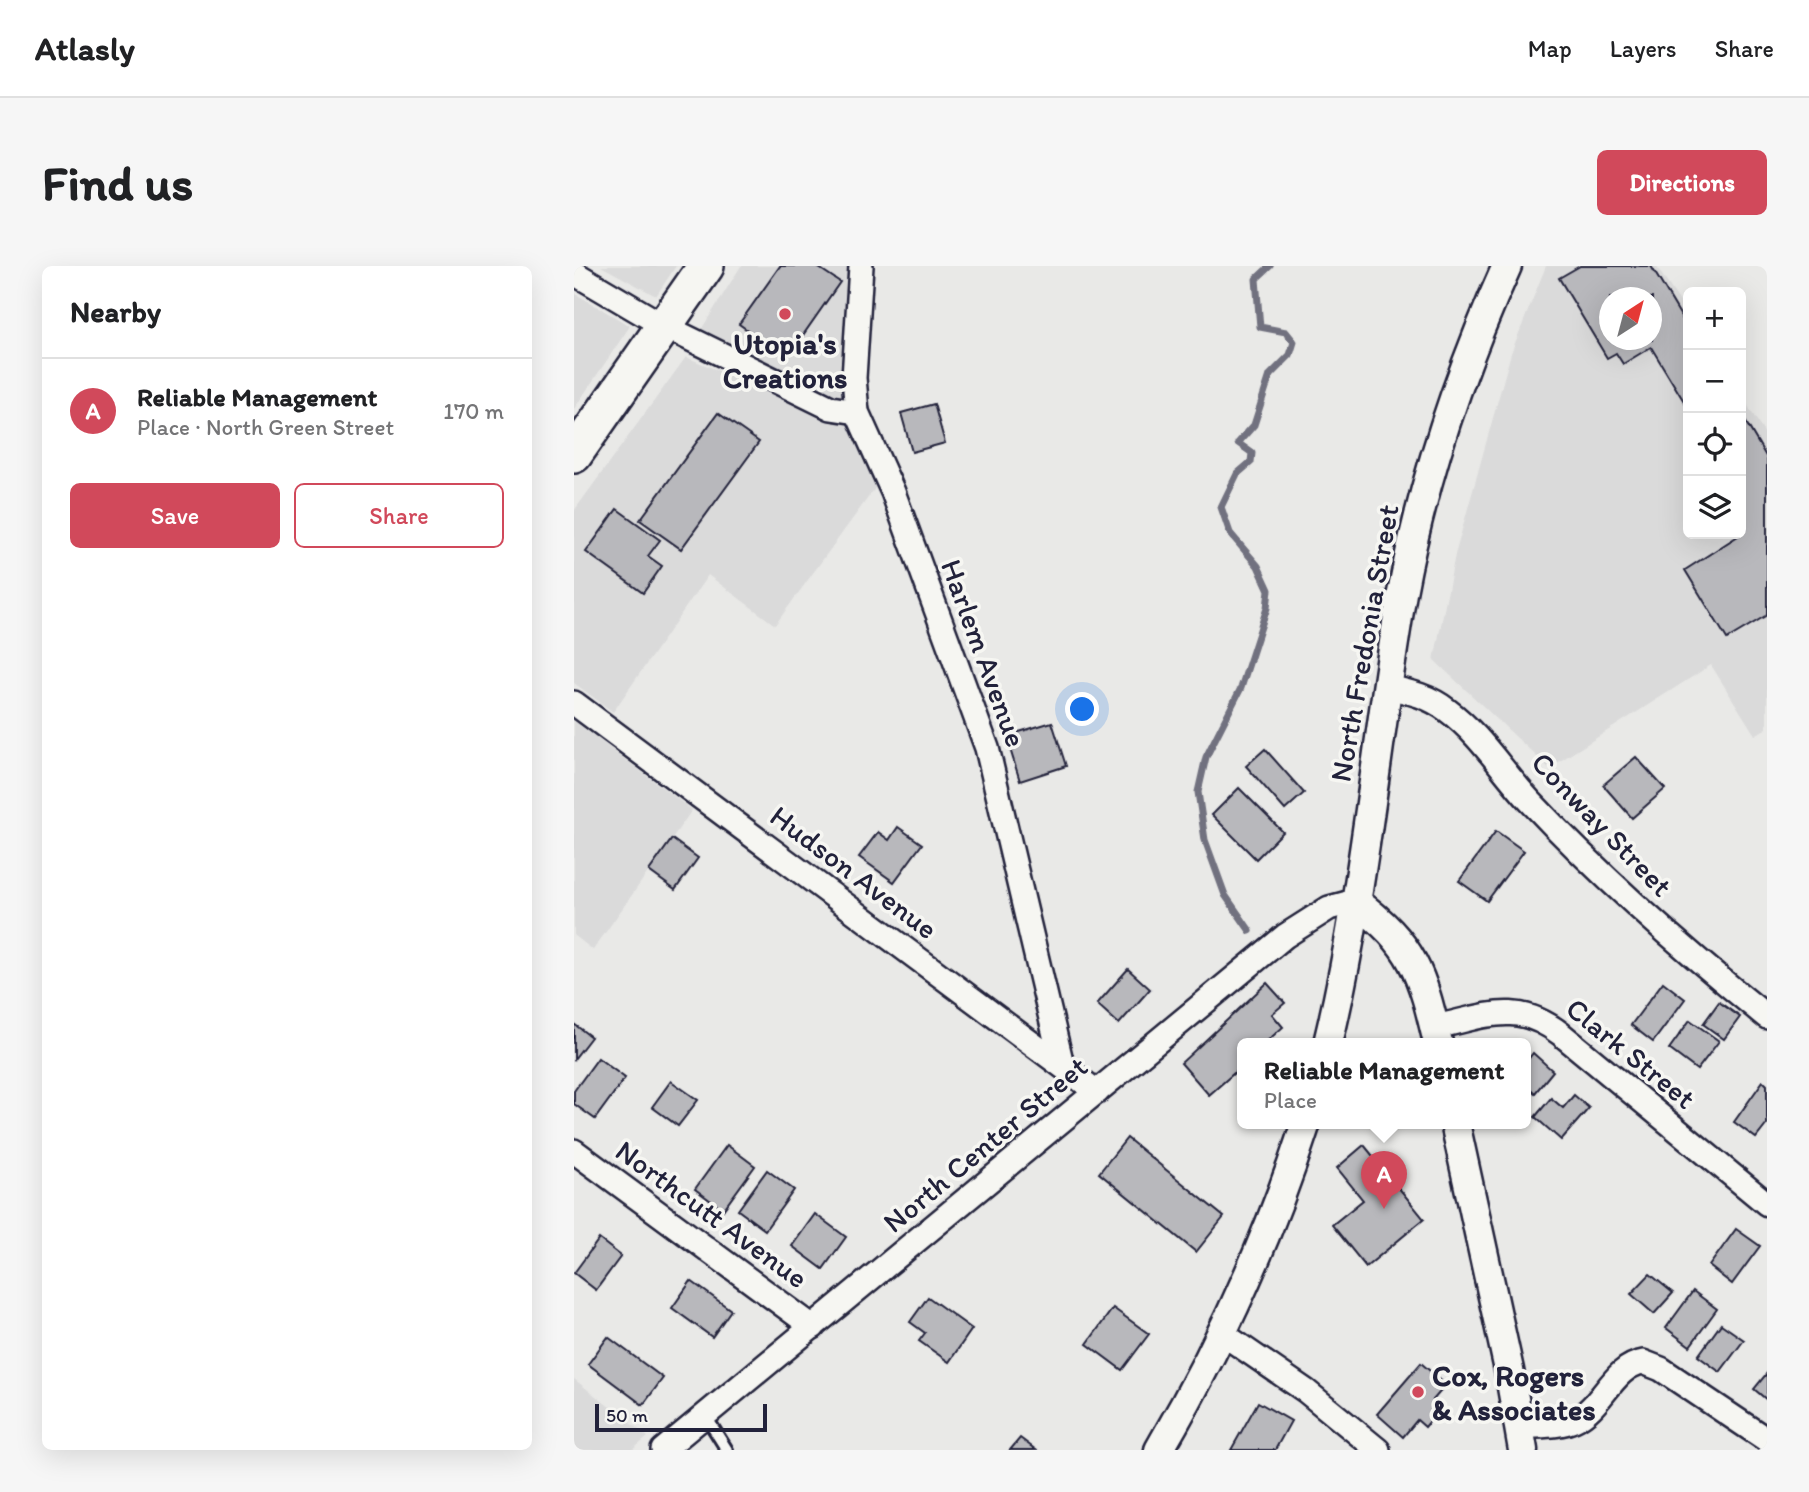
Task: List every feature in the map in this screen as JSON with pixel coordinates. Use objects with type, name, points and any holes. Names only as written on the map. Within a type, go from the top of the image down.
[{"type":"main road","points":[[574,455],[706,266]]},
{"type":"street","name":"Harlem Avenue","points":[[861,266],[854,378],[858,412],[892,492],[987,748],[1062,1065]]},
{"type":"street","name":"North Fredonia Street","points":[[1329,1038],[1356,901],[1410,556],[1437,450],[1472,348],[1507,266]]},
{"type":"street","points":[[574,273],[664,326],[838,412],[858,412]]},
{"type":"street","name":"Conway Street","points":[[1388,687],[1424,696],[1456,716],[1483,743],[1530,801],[1649,919],[1767,1017]]},
{"type":"street","name":"Hudson Avenue","points":[[574,703],[1097,1092]]},
{"type":"street","points":[[1356,901],[1390,928],[1409,953],[1418,970],[1436,1035]]},
{"type":"street","name":"North Center Street","points":[[663,1450],[1302,923],[1329,908],[1356,901]]},
{"type":"street","name":"Clark Street","points":[[1436,1035],[1505,1013],[1518,1012],[1537,1018],[1561,1034],[1767,1204]]},
{"type":"street","points":[[1159,1450],[1223,1334],[1265,1237],[1304,1129]]},
{"type":"street","points":[[1456,1129],[1522,1438],[1576,1419],[1591,1408],[1625,1369],[1643,1362],[1661,1369],[1767,1440]]},
{"type":"street","name":"Northcutt Avenue","points":[[574,1151],[813,1327]]},
{"type":"street","points":[[1223,1334],[1306,1391],[1378,1450]]},
{"type":"lane","points":[[705,1416],[727,1450]]},
{"type":"shaded area","points":[[601,266],[676,266],[656,296]]},
{"type":"shaded area","points":[[741,266],[850,266],[845,401],[699,333]]},
{"type":"shaded area","points":[[1546,266],[1656,266],[1683,306],[1683,539],[1746,539],[1746,403],[1767,437],[1767,728],[1755,735],[1711,665],[1549,768],[1434,660],[1455,555],[1511,353]]},
{"type":"shaded area","points":[[574,293],[630,326],[574,409]]},
{"type":"shaded area","points":[[686,357],[849,425],[878,484],[775,625],[708,575],[613,712],[574,683],[574,511]]},
{"type":"shaded area","points":[[574,721],[692,810],[593,950],[574,935]]},
{"type":"shaded area","points":[[574,1379],[648,1437],[632,1450],[574,1450]]},
{"type":"building","points":[[780,266],[816,266],[840,282],[787,358],[739,324]]},
{"type":"building","points":[[1580,266],[1651,266],[1683,320],[1683,400],[1653,350],[1662,350],[1662,287],[1599,287],[1599,345],[1559,278]]},
{"type":"building","points":[[1602,350],[1646,350],[1623,364],[1616,353],[1607,358]]},
{"type":"building","points":[[934,404],[945,443],[912,452],[901,413]]},
{"type":"building","points":[[718,413],[759,442],[681,549],[640,520]]},
{"type":"building","points":[[1746,422],[1767,458],[1767,615],[1727,639],[1685,570],[1733,539],[1746,539]]},
{"type":"building","points":[[617,509],[660,540],[648,556],[662,566],[643,593],[586,552]]},
{"type":"building","points":[[1052,722],[1066,766],[1020,781],[1006,736]]},
{"type":"building","points":[[1265,749],[1304,793],[1285,810],[1246,766]]},
{"type":"building","points":[[1636,757],[1665,789],[1632,818],[1603,785]]},
{"type":"building","points":[[1239,788],[1283,832],[1256,859],[1212,815]]},
{"type":"building","points":[[898,827],[922,844],[894,882],[859,857],[878,832],[889,840]]},
{"type":"building","points":[[1496,831],[1524,851],[1487,901],[1459,881]]},
{"type":"building","points":[[672,839],[698,858],[675,890],[649,871]]},
{"type":"building","points":[[1128,969],[1150,989],[1119,1024],[1097,1004]]},
{"type":"building","points":[[1663,982],[1685,999],[1653,1042],[1631,1025]]},
{"type":"building","points":[[1267,983],[1285,1003],[1272,1014],[1283,1027],[1271,1038],[1237,1038],[1237,1070],[1209,1095],[1181,1063]]},
{"type":"building","points":[[1719,1002],[1740,1017],[1724,1039],[1703,1024]]},
{"type":"building","points":[[1690,1020],[1719,1041],[1697,1070],[1669,1049]]},
{"type":"building","points":[[574,1024],[591,1037],[574,1059]]},
{"type":"building","points":[[1533,1053],[1553,1071],[1535,1093],[1531,1089]]},
{"type":"building","points":[[598,1058],[625,1078],[595,1119],[574,1104],[574,1091]]},
{"type":"building","points":[[671,1081],[698,1100],[678,1126],[652,1107]]},
{"type":"building","points":[[1763,1081],[1767,1085],[1767,1124],[1756,1138],[1734,1122]]},
{"type":"building","points":[[1574,1095],[1589,1108],[1561,1140],[1535,1117],[1551,1098],[1563,1108]]},
{"type":"building","points":[[1127,1138],[1224,1217],[1196,1252],[1099,1173]]},
{"type":"building","points":[[727,1145],[755,1166],[723,1210],[695,1189]]},
{"type":"building","points":[[1364,1145],[1424,1219],[1366,1267],[1332,1225],[1363,1200],[1337,1168]]},
{"type":"building","points":[[767,1170],[794,1190],[765,1230],[738,1210]]},
{"type":"building","points":[[815,1214],[846,1237],[823,1269],[792,1246]]},
{"type":"building","points":[[1736,1229],[1760,1246],[1732,1284],[1709,1266]]},
{"type":"building","points":[[599,1239],[621,1256],[596,1290],[574,1273]]},
{"type":"building","points":[[1650,1274],[1673,1293],[1654,1314],[1631,1294]]},
{"type":"building","points":[[691,1281],[731,1310],[712,1337],[672,1308]]},
{"type":"building","points":[[1693,1291],[1717,1309],[1690,1346],[1666,1328]]},
{"type":"building","points":[[928,1297],[972,1329],[949,1362],[919,1341],[925,1333],[910,1322]]},
{"type":"building","points":[[1113,1308],[1149,1334],[1122,1370],[1087,1344]]},
{"type":"building","points":[[1721,1324],[1744,1340],[1720,1372],[1698,1356]]},
{"type":"building","points":[[608,1337],[663,1378],[643,1405],[588,1364]]},
{"type":"building","name":"Cox, Rogers & Associates","points":[[1421,1363],[1446,1385],[1433,1400],[1441,1408],[1425,1427],[1417,1420],[1403,1437],[1377,1414]]},
{"type":"building","points":[[1767,1373],[1767,1400],[1754,1389]]},
{"type":"building","points":[[1258,1402],[1291,1421],[1275,1450],[1231,1450]]},
{"type":"building","points":[[1020,1438],[1036,1450],[1010,1450]]},
{"type":"waterway","points":[[1250,931],[1225,895],[1205,840],[1198,792],[1206,757],[1241,688],[1267,608],[1269,590],[1258,566],[1230,533],[1221,507],[1237,474],[1251,462],[1252,453],[1238,443],[1254,425],[1270,375],[1290,355],[1294,342],[1286,332],[1260,327],[1256,279],[1270,266]]},
{"type":"place","name":"Utopia's Creations","points":[[785,314]]},
{"type":"place","name":"Reliable Management","points":[[1384,1209]]},
{"type":"place","name":"Cox, Rogers & Associates","points":[[1418,1392]]}]
